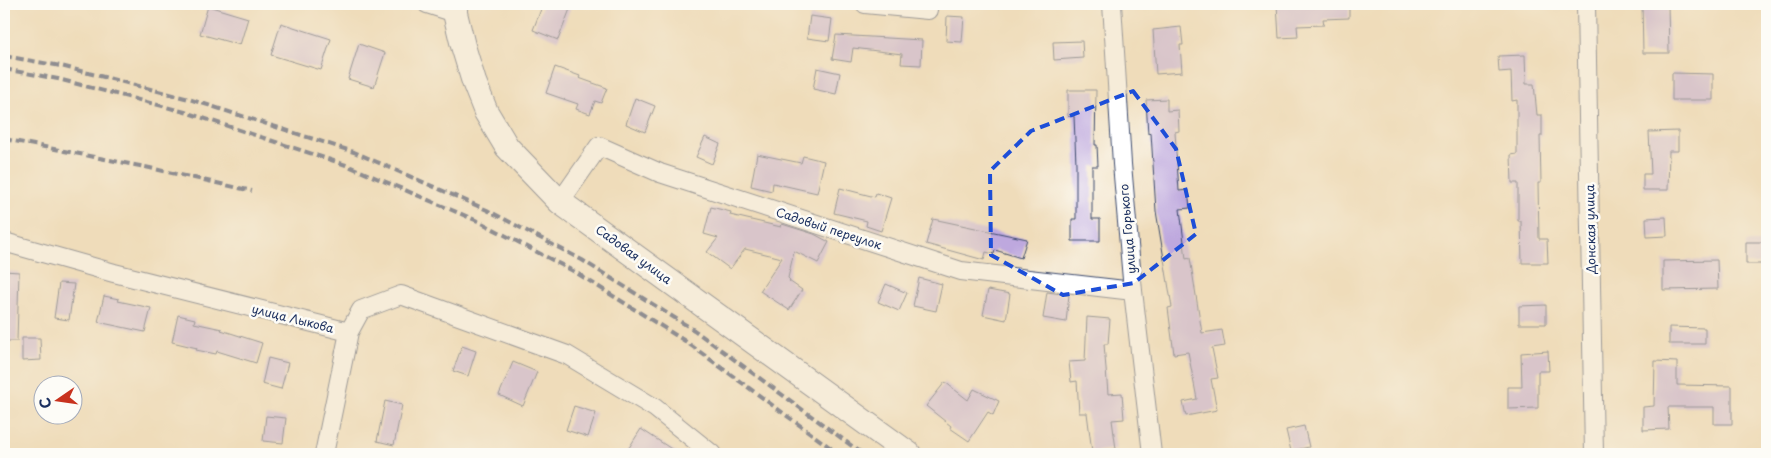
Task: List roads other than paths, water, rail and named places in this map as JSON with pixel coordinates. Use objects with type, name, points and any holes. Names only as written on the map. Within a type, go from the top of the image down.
[{"type":"street","name":"Садовая улица","points":[[428,4],[455,8],[471,73],[486,112],[507,147],[560,202],[909,454]]},
{"type":"street","points":[[865,4],[928,10]]},
{"type":"street","name":"улица Горького","points":[[1112,4],[1122,164],[1133,291],[1152,454]]},
{"type":"street","name":"Донская улица","points":[[1586,4],[1594,454]]},
{"type":"street","name":"Садовый переулок","points":[[560,202],[599,146],[660,173],[961,271],[1133,291]]},
{"type":"street","name":"улица Лыкова","points":[[4,242],[114,273],[349,332],[361,310],[401,295],[567,355],[655,408],[712,454]]},
{"type":"street","points":[[324,454],[349,332]]},
{"type":"railway","points":[[4,56],[61,66],[189,99],[354,152],[487,210],[582,260],[694,330],[863,454]]},
{"type":"railway","points":[[4,69],[58,79],[185,112],[346,165],[480,222],[575,272],[685,341],[839,454]]},
{"type":"railway","points":[[4,139],[150,168],[252,191]]}]
